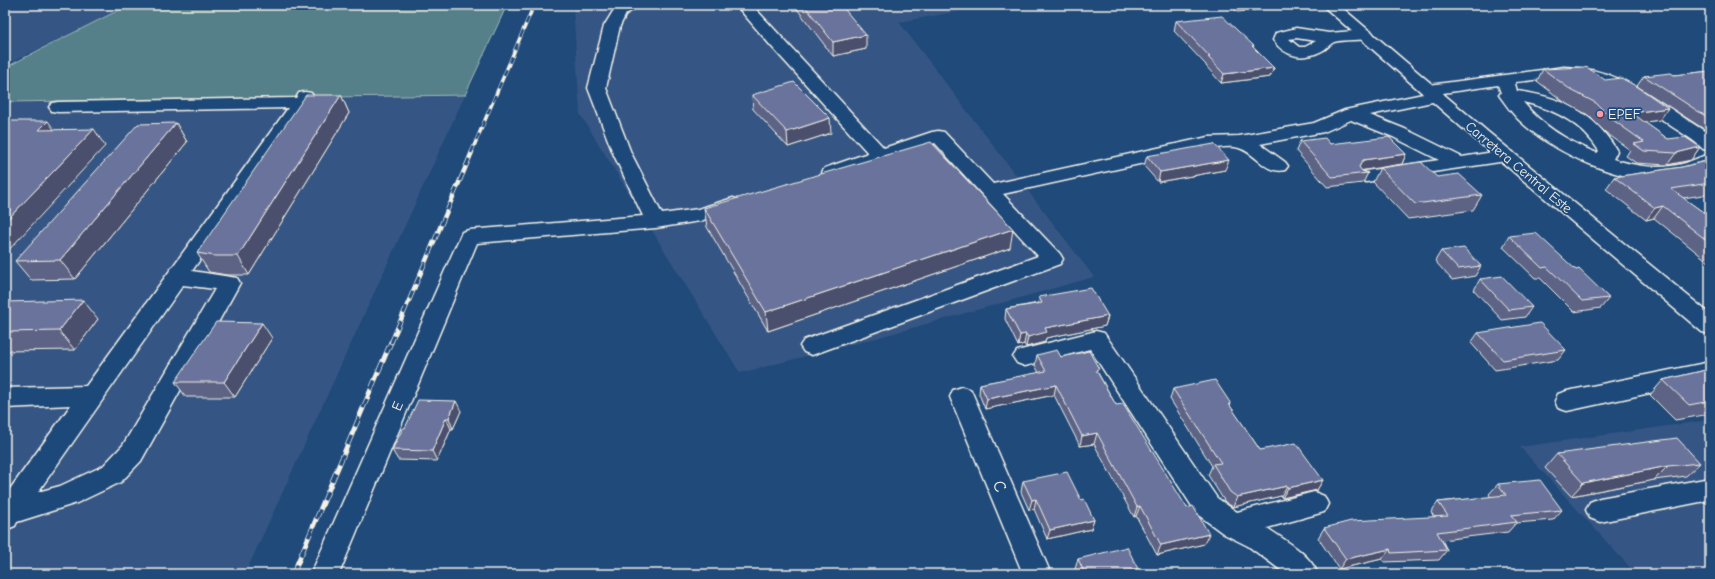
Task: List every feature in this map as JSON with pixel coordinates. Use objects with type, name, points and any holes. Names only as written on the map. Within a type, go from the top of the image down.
[{"type":"street","points":[[631,5],[620,11],[612,26],[597,88],[622,154],[656,221],[700,215],[752,198]]},
{"type":"street","points":[[744,5],[881,156]]},
{"type":"street","name":"Carretera Central Este","points":[[1330,5],[1506,156],[1710,326]]},
{"type":"street","points":[[1329,38],[1366,35]]},
{"type":"street","points":[[988,191],[1208,143],[1228,140],[1243,141],[1318,128],[1351,114],[1432,93],[1510,87],[1572,72],[1590,74],[1619,84],[1647,100],[1710,145]]},
{"type":"street","points":[[1510,87],[1539,100],[1555,105],[1570,113],[1592,129],[1604,141],[1608,151],[1602,161]]},
{"type":"street","points":[[1510,87],[1515,108],[1538,128],[1566,146],[1602,161],[1646,173],[1678,170],[1703,164],[1710,160]]},
{"type":"street","points":[[6,516],[302,100],[58,107]]},
{"type":"street","points":[[1351,114],[1399,133],[1460,163]]},
{"type":"street","points":[[812,346],[1052,259],[938,136],[813,178]]},
{"type":"street","points":[[1243,141],[1278,166]]},
{"type":"street","points":[[1366,176],[1506,156]]},
{"type":"street","name":"E","points":[[325,574],[469,238],[656,221]]},
{"type":"street","points":[[6,516],[67,495],[112,474],[132,453],[229,282],[177,277]]},
{"type":"street","points":[[1025,357],[1096,339],[1207,506],[1234,525],[1258,537],[1294,563],[1304,574]]},
{"type":"street","points":[[1567,401],[1710,371]]},
{"type":"street","points":[[5,398],[92,395]]},
{"type":"street","name":"C","points":[[962,397],[1037,574]]},
{"type":"street","points":[[1600,510],[1710,489]]},
{"type":"street","points":[[1234,525],[1314,504]]},
{"type":"shaded area","points":[[5,5],[129,5],[5,65]]},
{"type":"shaded area","points":[[573,5],[994,5],[899,22],[1094,277],[869,340],[740,373],[580,114]]},
{"type":"shaded area","points":[[465,95],[245,574],[5,574],[5,102]]},
{"type":"shaded area","points":[[1710,420],[1710,574],[1636,574],[1520,447]]},
{"type":"green space","points":[[129,5],[507,5],[465,95],[5,102],[5,68]]},
{"type":"building","points":[[804,5],[841,5],[866,35],[833,42]]},
{"type":"building","points":[[1222,16],[1254,46],[1252,46],[1274,68],[1224,74],[1176,21]]},
{"type":"building","points":[[1588,68],[1605,80],[1621,78],[1638,87],[1668,108],[1632,113],[1668,139],[1685,137],[1700,147],[1676,153],[1644,151],[1634,144],[1644,142],[1613,120],[1596,103],[1571,90],[1543,69]]},
{"type":"building","points":[[1710,71],[1710,119],[1644,76],[1671,73],[1674,75]]},
{"type":"building","points":[[794,82],[830,118],[787,132],[752,95]]},
{"type":"building","points":[[306,95],[341,95],[238,256],[215,256],[197,253]]},
{"type":"building","points":[[12,121],[48,121],[39,130],[94,129],[5,222],[5,128]]},
{"type":"building","points":[[176,123],[60,260],[15,261],[138,124]]},
{"type":"building","points":[[1389,137],[1406,154],[1363,160],[1359,167],[1362,171],[1368,173],[1332,177],[1300,141],[1325,138],[1330,144]]},
{"type":"building","points":[[931,142],[1013,229],[766,312],[704,208]]},
{"type":"building","points":[[1214,144],[1229,160],[1160,172],[1147,156]]},
{"type":"building","points":[[1710,160],[1710,183],[1671,189],[1710,217],[1710,243],[1663,206],[1655,208],[1614,177],[1682,167]]},
{"type":"building","points":[[1421,162],[1437,177],[1459,174],[1482,195],[1415,204],[1380,168]]},
{"type":"building","points":[[1536,233],[1576,270],[1579,269],[1609,298],[1582,301],[1547,267],[1542,268],[1509,236]]},
{"type":"building","points":[[1464,248],[1481,266],[1458,269],[1441,251]]},
{"type":"building","points":[[1502,276],[1532,307],[1509,310],[1480,279]]},
{"type":"building","points":[[1091,288],[1108,316],[1045,328],[1047,332],[1028,337],[1026,334],[1020,335],[1006,309],[1042,303],[1039,297]]},
{"type":"building","points":[[83,300],[59,331],[5,332],[5,302]]},
{"type":"building","points":[[216,322],[262,323],[224,382],[175,382]]},
{"type":"building","points":[[1540,323],[1566,350],[1503,360],[1478,333]]},
{"type":"building","points":[[1057,350],[1061,357],[1089,351],[1099,369],[1096,370],[1116,405],[1123,404],[1187,508],[1193,506],[1209,534],[1161,545],[1140,506],[1137,507],[1097,433],[1082,436],[1056,385],[987,399],[980,384],[1046,371],[1037,355]]},
{"type":"building","points":[[1710,369],[1710,401],[1689,405],[1663,380]]},
{"type":"building","points":[[1215,380],[1231,404],[1229,404],[1260,450],[1296,443],[1323,480],[1237,497],[1230,492],[1213,464],[1221,463],[1173,389]]},
{"type":"building","points":[[418,400],[456,401],[449,418],[446,418],[432,451],[392,450],[403,428],[405,428]]},
{"type":"building","points":[[1677,438],[1700,463],[1668,466],[1583,483],[1557,454]]},
{"type":"building","points":[[1067,472],[1081,500],[1084,499],[1094,520],[1050,530],[1036,499],[1032,500],[1023,481]]},
{"type":"building","points":[[1540,480],[1562,510],[1511,515],[1517,522],[1437,532],[1447,550],[1391,553],[1390,549],[1346,559],[1324,528],[1351,521],[1448,516],[1438,502],[1506,495],[1498,484]]},
{"type":"building","points":[[1127,547],[1138,569],[1119,574],[1085,574],[1078,559]]},
{"type":"railway","points":[[471,153],[534,5]]},
{"type":"railway","points":[[391,343],[472,152]]},
{"type":"railway","points":[[293,574],[391,342]]},
{"type":"place","name":"EPEF","points":[[1600,114]]}]
